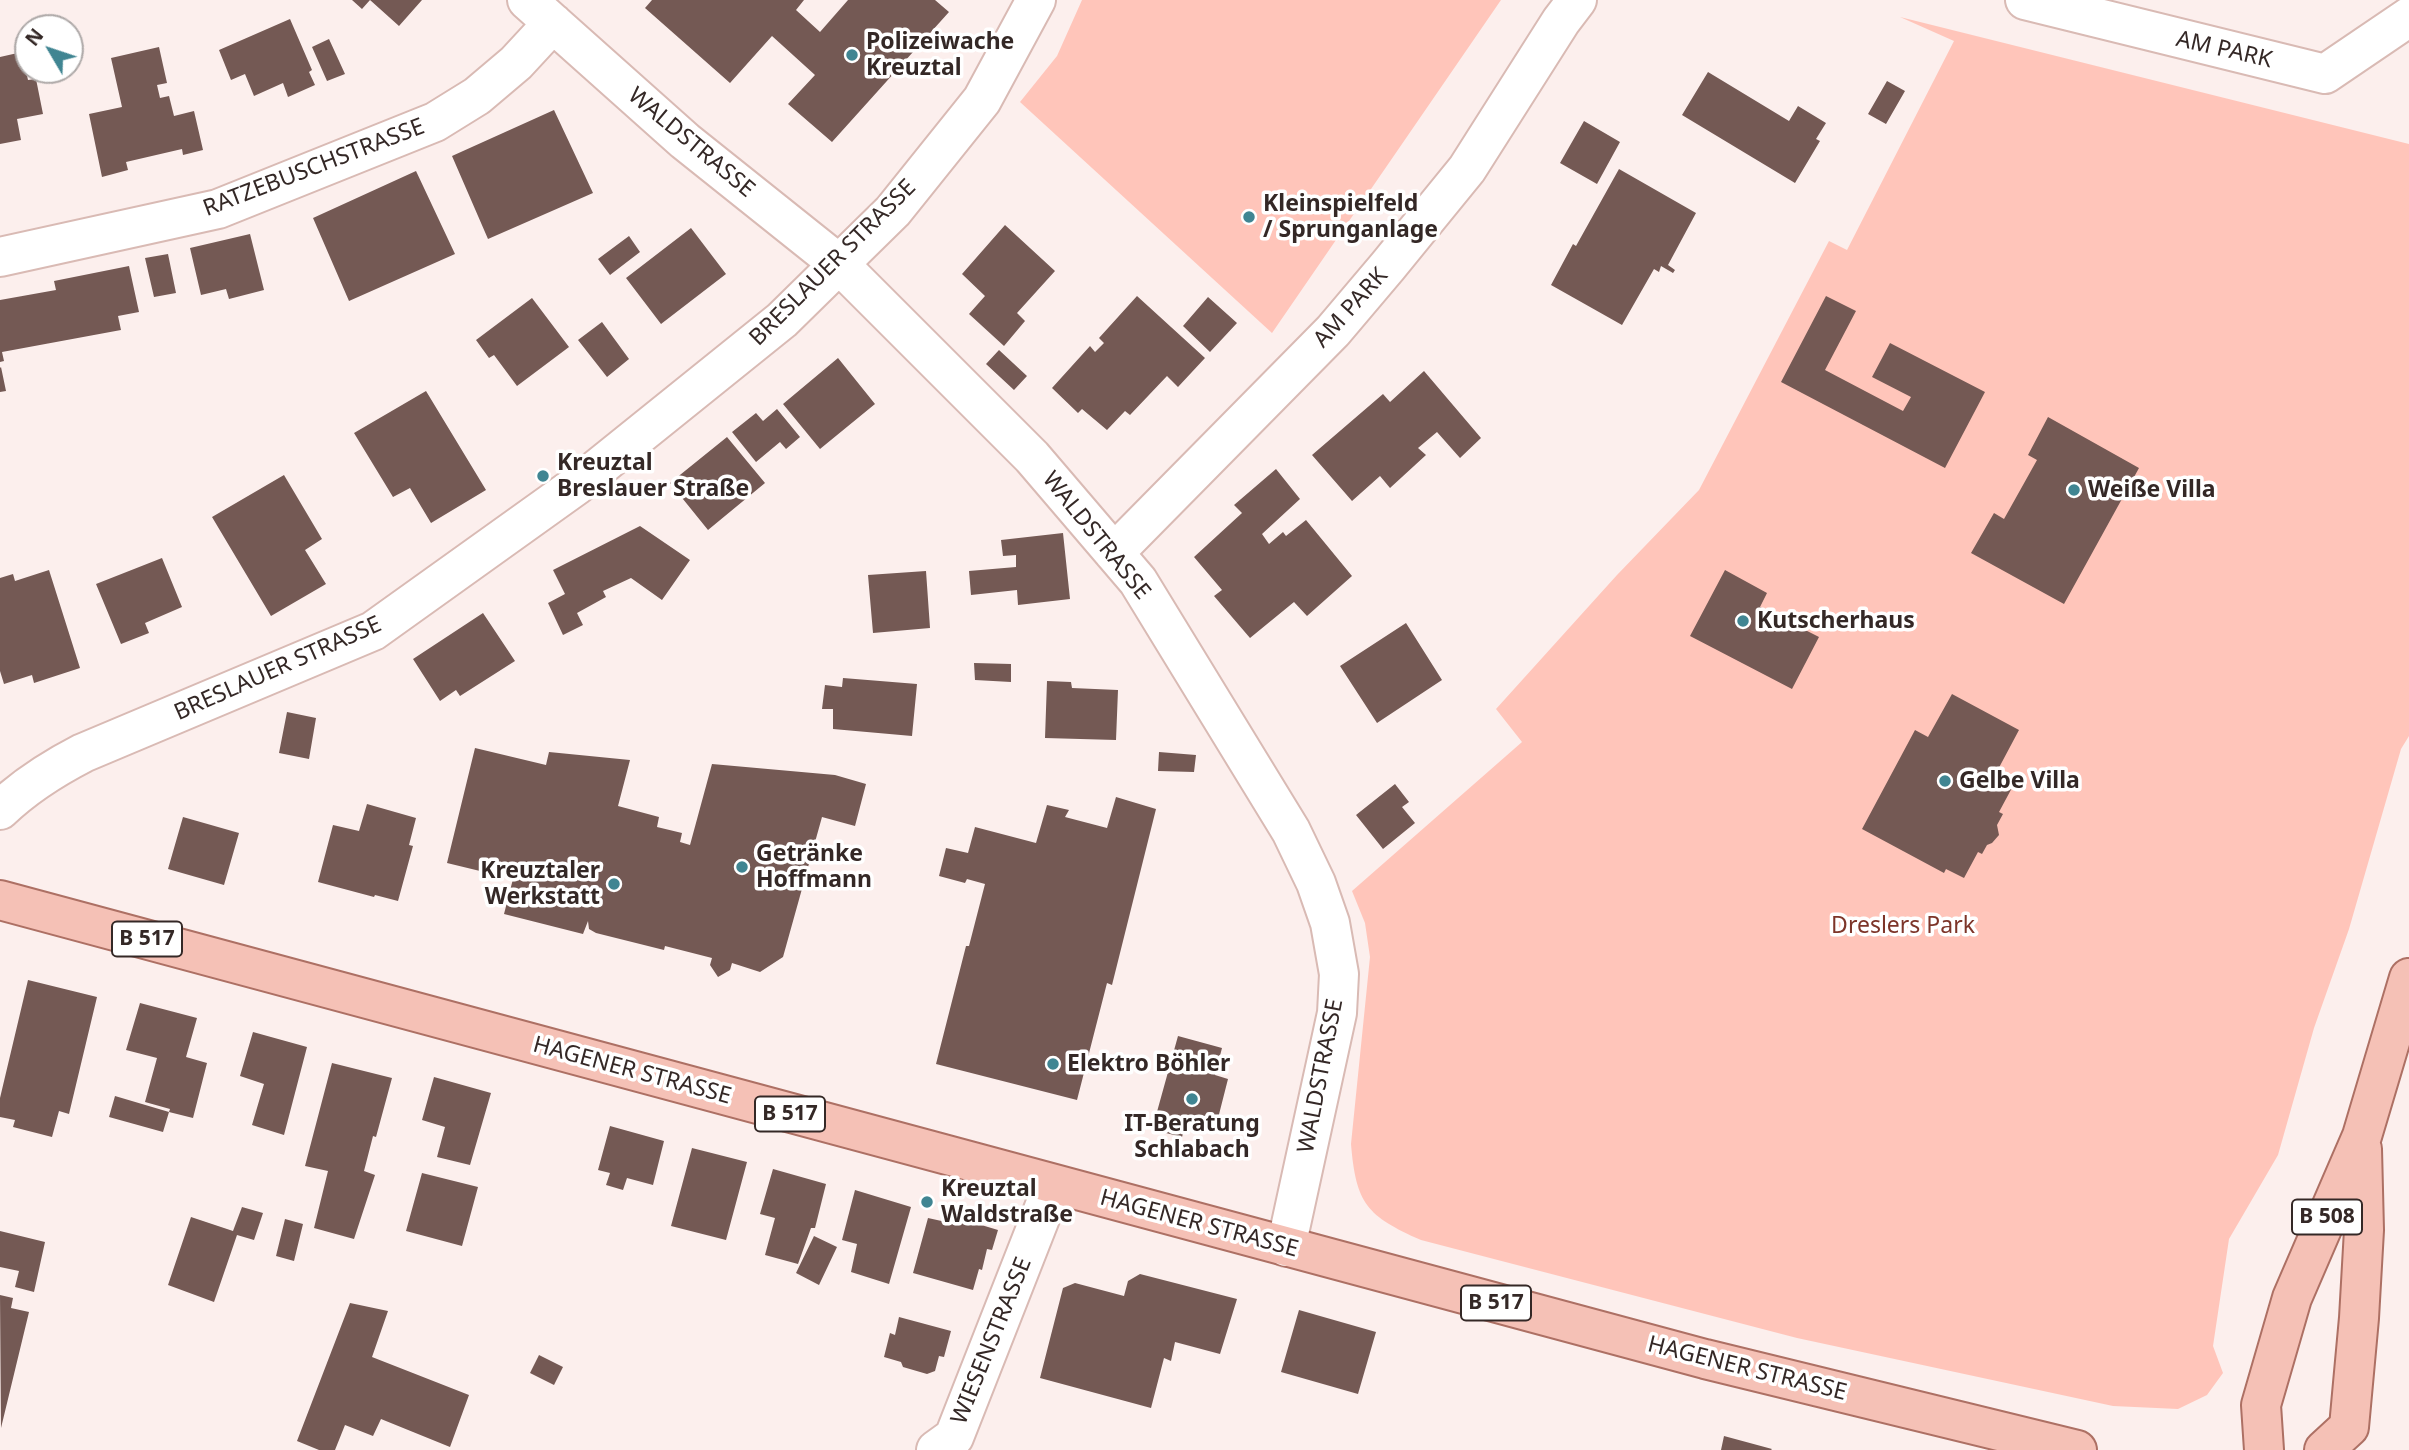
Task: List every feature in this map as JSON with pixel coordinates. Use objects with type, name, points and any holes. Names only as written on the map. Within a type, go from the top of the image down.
[{"type":"main road","name":"HAGENER STRASSE","points":[[0,900],[1705,1359],[2029,1443],[2077,1450]]},
{"type":"main road","name":"B 508","points":[[2264,1450],[2261,1405],[2292,1298],[2362,1136],[2409,978]]},
{"type":"main road","points":[[2344,1442],[2359,1318],[2364,1230],[2362,1136]]},
{"type":"street","name":"BRESLAUER STRASSE","points":[[0,810],[17,793],[47,772],[83,753],[373,631],[577,485],[782,320],[893,211],[982,100],[1036,0]]},
{"type":"street","name":"AM PARK","points":[[1114,553],[1333,331],[1380,276],[1467,169],[1577,0]]},
{"type":"street","name":"AM PARK","points":[[2025,0],[2325,74],[2409,17]]},
{"type":"street","name":"WALDSTRASSE","points":[[540,12],[685,141],[839,264],[1032,457],[1138,581],[1291,831],[1316,883],[1330,923],[1339,974],[1337,1013],[1286,1247]]},
{"type":"street","name":"RATZEBUSCHSTRASSE","points":[[0,257],[218,209],[435,122],[477,96],[516,63],[540,12]]},
{"type":"street","name":"WIESENSTRASSE","points":[[936,1450],[954,1437],[1054,1185]]},
{"type":"green space","name":"Kleinspielfeld / Sprunganlage","points":[[1082,0],[1501,0],[1272,333],[1020,102],[1057,56]]},
{"type":"green space","name":"Dreslers Park","points":[[1900,17],[2409,144],[2409,736],[2401,749],[2349,929],[2314,1028],[2278,1155],[2229,1239],[2213,1346],[2223,1373],[2207,1395],[2178,1409],[2113,1406],[1797,1338],[1421,1240],[1376,1215],[1361,1194],[1356,1181],[1351,1144],[1370,957],[1365,923],[1352,891],[1522,742],[1496,709],[1617,575],[1699,490],[1829,241],[1847,250],[1954,41]]},
{"type":"building","points":[[352,0],[370,0],[362,9]]},
{"type":"building","points":[[370,0],[422,0],[399,26]]},
{"type":"building","name":"Polizeiwache Kreuztal","points":[[652,0],[804,0],[796,10],[820,32],[848,0],[935,0],[949,12],[832,142],[788,104],[815,75],[772,36],[730,83],[645,8]]},
{"type":"building","points":[[290,19],[312,70],[309,72],[315,85],[288,97],[283,83],[254,96],[245,74],[231,80],[219,50]]},
{"type":"building","points":[[329,39],[345,74],[327,81],[312,47]]},
{"type":"building","points":[[159,47],[167,83],[157,85],[160,98],[169,96],[174,116],[194,111],[203,150],[183,155],[182,149],[126,162],[128,170],[102,177],[89,114],[122,107],[111,58]]},
{"type":"building","points":[[14,54],[14,84],[37,84],[43,114],[17,119],[21,140],[0,144],[0,57]]},
{"type":"building","points":[[1708,72],[1789,121],[1798,106],[1826,123],[1816,139],[1820,141],[1795,183],[1682,115]]},
{"type":"building","points":[[1887,81],[1905,91],[1886,124],[1868,114]]},
{"type":"building","points":[[554,110],[593,193],[488,239],[452,156]]},
{"type":"building","points":[[1584,121],[1620,142],[1597,184],[1560,163]]},
{"type":"building","points":[[1619,169],[1696,213],[1668,265],[1675,270],[1673,273],[1661,266],[1659,272],[1654,269],[1622,325],[1551,285]]},
{"type":"building","points":[[416,171],[455,254],[349,301],[313,218]]},
{"type":"building","points":[[1005,225],[1055,271],[1017,313],[1025,321],[1004,346],[969,314],[985,296],[962,274]]},
{"type":"building","points":[[691,228],[726,274],[661,324],[626,278]]},
{"type":"building","points":[[250,234],[264,290],[229,299],[226,289],[201,295],[190,248]]},
{"type":"building","points":[[629,236],[640,252],[610,275],[598,259]]},
{"type":"building","points":[[168,254],[176,293],[154,297],[145,258]]},
{"type":"building","points":[[129,266],[139,312],[118,316],[121,330],[2,352],[4,361],[0,362],[0,300],[56,290],[54,281]]},
{"type":"building","points":[[1137,296],[1205,358],[1178,387],[1167,376],[1130,415],[1125,411],[1107,430],[1082,409],[1078,413],[1052,388],[1090,346],[1095,352],[1104,343],[1099,338]]},
{"type":"building","points":[[1826,296],[1856,311],[1825,370],[1903,411],[1911,397],[1872,377],[1890,343],[1985,392],[1945,468],[1781,382]]},
{"type":"building","points":[[1208,297],[1237,323],[1210,352],[1183,326]]},
{"type":"building","points":[[532,298],[569,347],[517,386],[494,355],[489,358],[476,340]]},
{"type":"building","points":[[602,322],[629,359],[607,377],[578,340]]},
{"type":"building","points":[[999,350],[1027,376],[1014,390],[986,364]]},
{"type":"building","points":[[838,358],[875,404],[820,449],[783,404]]},
{"type":"building","points":[[0,368],[6,391],[0,392]]},
{"type":"building","points":[[1424,371],[1481,438],[1460,458],[1437,432],[1418,448],[1426,455],[1390,488],[1380,476],[1352,501],[1312,455],[1383,394],[1390,402]]},
{"type":"building","points":[[426,391],[486,490],[431,523],[410,488],[393,497],[354,433]]},
{"type":"building","points":[[777,409],[800,437],[786,449],[780,442],[756,462],[732,432],[756,413],[763,421]]},
{"type":"building","name":"Weiße Villa","points":[[2048,417],[2139,468],[2064,604],[1971,553],[1994,513],[2004,519],[2037,460],[2028,455]]},
{"type":"building","points":[[727,437],[765,483],[708,530],[670,483]]},
{"type":"building","points":[[1276,469],[1300,499],[1262,534],[1269,544],[1283,532],[1286,536],[1306,520],[1352,576],[1307,616],[1294,602],[1250,638],[1214,596],[1222,590],[1194,557],[1242,513],[1234,505]]},
{"type":"building","points":[[284,475],[322,539],[305,550],[326,584],[271,616],[212,517]]},
{"type":"building","points":[[640,526],[690,560],[662,600],[631,578],[603,591],[606,597],[577,613],[583,625],[563,635],[548,603],[565,594],[553,570]]},
{"type":"building","points":[[1063,533],[1070,599],[1018,605],[1017,590],[971,595],[969,571],[1016,567],[1016,555],[1003,556],[1001,540]]},
{"type":"building","points":[[162,558],[182,607],[145,623],[149,633],[121,644],[96,584]]},
{"type":"building","points":[[49,570],[80,668],[34,683],[32,675],[4,684],[0,671],[0,578],[13,574],[15,581]]},
{"type":"building","name":"Kutscherhaus","points":[[1725,570],[1767,593],[1760,607],[1819,637],[1792,689],[1690,636]]},
{"type":"building","points":[[926,571],[930,628],[873,633],[868,575]]},
{"type":"building","points":[[483,613],[515,661],[460,696],[456,690],[440,701],[413,659]]},
{"type":"building","points":[[1406,623],[1442,680],[1377,723],[1340,666]]},
{"type":"building","points":[[974,663],[1011,664],[1011,682],[975,680]]},
{"type":"building","points":[[843,678],[917,684],[912,736],[833,729],[833,709],[822,709],[825,685],[842,687]]},
{"type":"building","points":[[1047,681],[1071,682],[1072,688],[1118,690],[1116,740],[1045,738]]},
{"type":"building","name":"Gelbe Villa","points":[[1952,694],[2019,730],[1994,777],[2013,786],[1999,812],[2003,814],[1997,825],[1999,835],[1987,845],[1982,854],[1978,852],[1964,878],[1946,869],[1944,873],[1862,829],[1915,730],[1928,737]]},
{"type":"building","points":[[287,712],[316,718],[309,759],[279,753]]},
{"type":"building","points":[[475,748],[546,765],[549,752],[630,760],[618,806],[659,817],[657,827],[682,833],[680,842],[690,845],[712,764],[835,775],[866,784],[855,826],[822,817],[783,957],[760,972],[732,963],[730,970],[718,977],[710,965],[712,958],[665,946],[664,950],[596,933],[589,929],[588,921],[583,934],[504,914],[513,879],[447,863]]},
{"type":"building","points":[[1159,752],[1196,755],[1194,772],[1158,771]]},
{"type":"building","points":[[1395,784],[1409,802],[1402,807],[1415,823],[1383,849],[1356,815]]},
{"type":"building","points":[[1116,797],[1156,809],[1112,985],[1107,983],[1077,1100],[936,1064],[985,884],[967,879],[965,883],[939,876],[946,848],[968,853],[975,827],[1036,843],[1047,805],[1069,810],[1065,817],[1107,828]]},
{"type":"building","points":[[367,804],[416,818],[409,845],[413,846],[398,901],[318,882],[333,825],[359,831]]},
{"type":"building","points":[[183,817],[239,833],[224,885],[168,869]]},
{"type":"building","points":[[28,980],[97,997],[69,1114],[59,1111],[52,1137],[13,1127],[15,1120],[0,1117],[0,1098]]},
{"type":"building","points":[[140,1003],[197,1018],[186,1057],[207,1063],[193,1118],[145,1102],[157,1058],[126,1050]]},
{"type":"building","points":[[253,1032],[307,1047],[284,1135],[252,1125],[264,1084],[240,1076]]},
{"type":"building","name":"IT-Beratung Schlabach","points":[[1178,1036],[1222,1048],[1215,1075],[1228,1079],[1214,1134],[1185,1127],[1182,1137],[1166,1133],[1169,1122],[1155,1119]]},
{"type":"building","points":[[332,1063],[392,1078],[364,1171],[375,1175],[354,1239],[314,1228],[328,1171],[305,1166]]},
{"type":"building","points":[[434,1077],[491,1093],[470,1165],[437,1157],[445,1127],[422,1120]]},
{"type":"building","points":[[115,1096],[169,1112],[163,1132],[109,1117]]},
{"type":"building","points":[[610,1126],[664,1141],[653,1185],[627,1178],[623,1190],[606,1185],[610,1173],[598,1170]]},
{"type":"building","points":[[692,1148],[747,1162],[726,1240],[671,1226]]},
{"type":"building","points":[[773,1169],[826,1184],[815,1228],[811,1228],[798,1264],[765,1255],[775,1218],[760,1214]]},
{"type":"building","points":[[422,1173],[478,1187],[462,1246],[406,1231]]},
{"type":"building","points":[[855,1190],[911,1207],[889,1284],[851,1272],[857,1244],[842,1240]]},
{"type":"building","points":[[242,1207],[263,1213],[254,1240],[237,1235],[214,1302],[168,1285],[191,1217],[233,1231]]},
{"type":"building","points":[[948,1215],[998,1230],[992,1250],[987,1249],[973,1290],[913,1273],[928,1218],[946,1222]]},
{"type":"building","points":[[285,1219],[303,1224],[294,1261],[276,1256]]},
{"type":"building","points":[[0,1231],[45,1242],[34,1292],[15,1287],[19,1271],[0,1267]]},
{"type":"building","points":[[814,1236],[837,1247],[819,1285],[796,1273]]},
{"type":"building","points":[[1140,1274],[1237,1299],[1220,1354],[1175,1342],[1171,1361],[1164,1358],[1151,1408],[1040,1378],[1063,1288],[1075,1283],[1124,1296],[1128,1281]]},
{"type":"building","points":[[0,1295],[13,1298],[11,1308],[29,1312],[1,1428]]},
{"type":"building","points":[[350,1303],[388,1311],[372,1357],[469,1395],[450,1447],[381,1419],[373,1436],[345,1425],[335,1450],[319,1450],[297,1441]]},
{"type":"building","points":[[1299,1310],[1376,1332],[1358,1394],[1281,1372]]},
{"type":"building","points":[[899,1317],[951,1331],[944,1357],[939,1356],[935,1371],[927,1374],[903,1367],[901,1362],[884,1357],[890,1333],[895,1335]]},
{"type":"building","points":[[539,1355],[563,1367],[554,1385],[530,1373]]},
{"type":"building","points":[[1724,1436],[1772,1449],[1721,1450]]},
{"type":"place","name":"Polizeiwache Kreuztal","points":[[852,55]]},
{"type":"place","name":"Kleinspielfeld / Sprunganlage","points":[[1249,217]]},
{"type":"place","name":"Kreuztal Breslauer Straße","points":[[543,476]]},
{"type":"place","name":"Weiße Villa","points":[[2074,490]]},
{"type":"place","name":"Kutscherhaus","points":[[1743,621]]},
{"type":"place","name":"Gelbe Villa","points":[[1945,781]]},
{"type":"place","name":"Getränke Hoffmann","points":[[742,867]]},
{"type":"place","name":"Kreuztaler Werkstatt","points":[[614,884]]},
{"type":"place","name":"Elektro Böhler","points":[[1053,1064]]},
{"type":"place","name":"IT-Beratung Schlabach","points":[[1192,1099]]},
{"type":"place","name":"Kreuztal Waldstraße","points":[[927,1202]]}]
